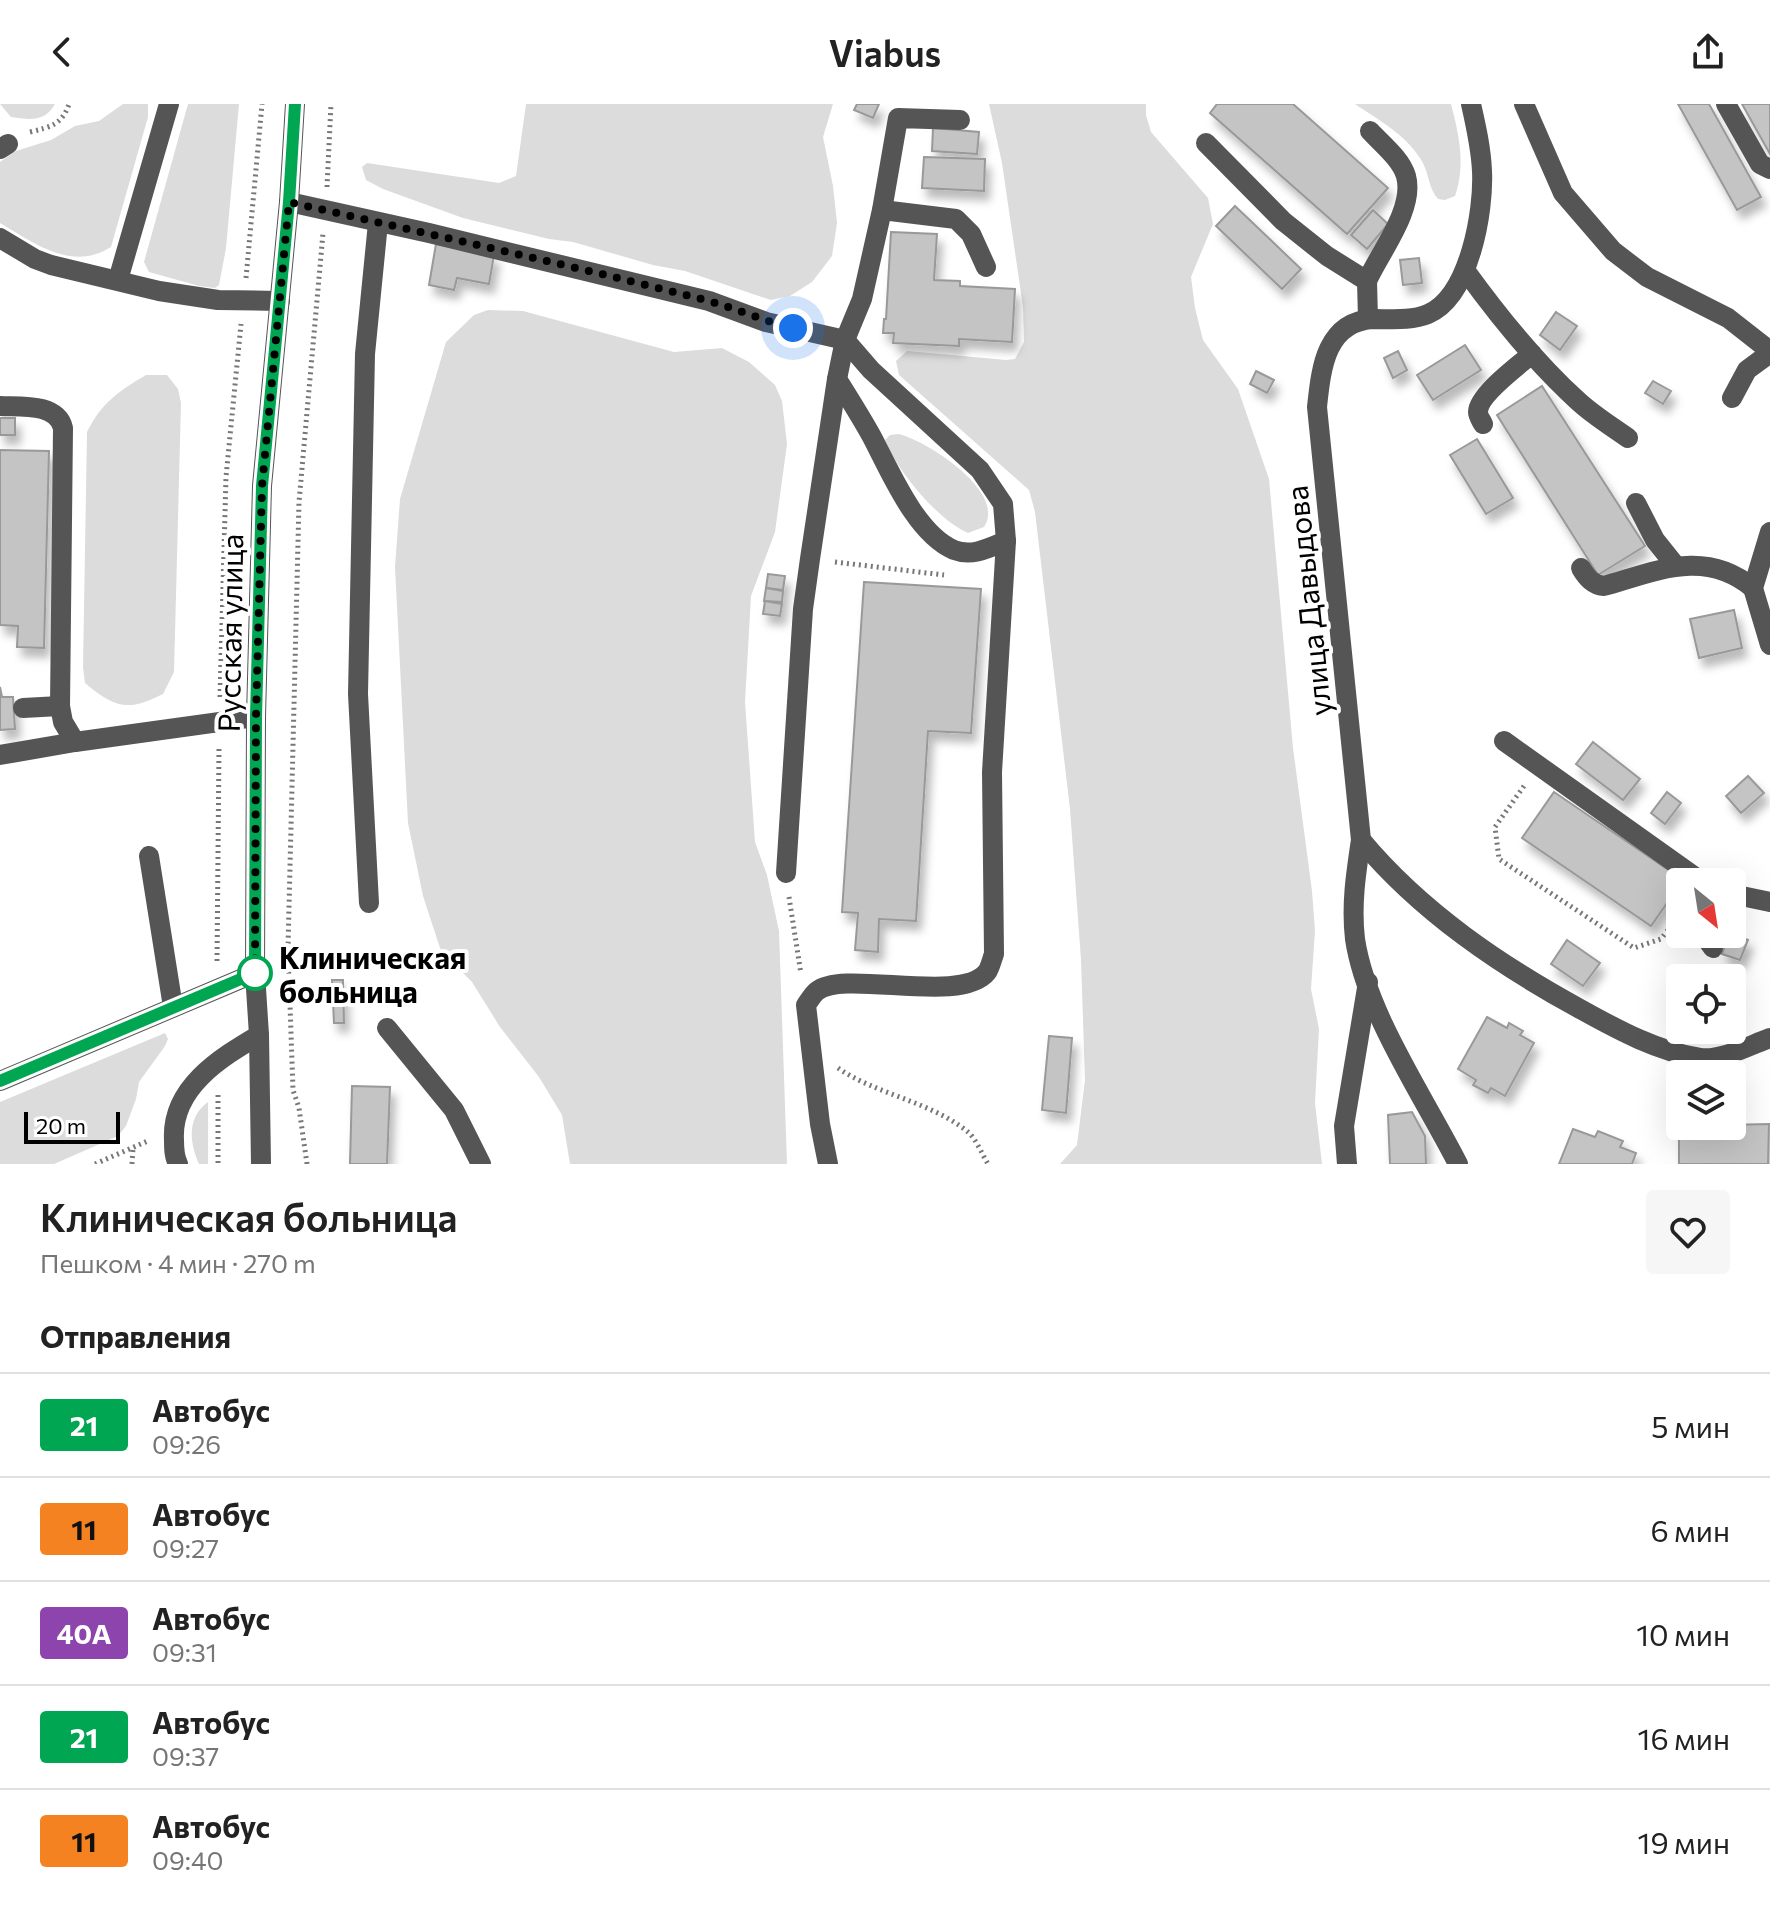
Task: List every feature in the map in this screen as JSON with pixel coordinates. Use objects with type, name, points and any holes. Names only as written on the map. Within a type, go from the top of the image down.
[{"type":"street","points":[[118,280],[169,104]]},
{"type":"street","name":"Русская улица","points":[[261,1164],[255,973],[256,717],[262,486],[289,202],[295,104]]},
{"type":"street","points":[[1370,131],[1398,162],[1406,174],[1407,186],[1399,222],[1367,281],[1368,319],[1416,318],[1431,313],[1453,292],[1465,270],[1474,241],[1482,174],[1471,104]]},
{"type":"street","points":[[1524,104],[1563,193],[1613,251],[1656,283],[1728,318],[1770,352],[1747,370],[1732,398]]},
{"type":"street","points":[[1726,104],[1760,164],[1770,169]]},
{"type":"street","points":[[786,873],[803,609],[845,340],[862,299],[898,118],[960,120]]},
{"type":"street","points":[[1206,143],[1283,221],[1327,256],[1367,281]]},
{"type":"street","points":[[289,202],[709,301],[766,322],[845,340],[871,370],[980,470],[1003,504],[1006,541],[992,772],[994,954],[987,972],[970,982],[924,987],[835,984],[819,990],[806,1005],[820,1124],[828,1164]]},
{"type":"street","points":[[882,210],[956,219],[971,234],[986,267]]},
{"type":"street","points":[[369,903],[358,694],[365,354],[378,223]]},
{"type":"street","points":[[0,238],[51,265],[159,291],[218,300],[280,301]]},
{"type":"street","points":[[1465,270],[1502,320],[1580,404],[1628,438]]},
{"type":"street","name":"улица Давыдова","points":[[1368,319],[1348,325],[1329,349],[1321,364],[1317,407],[1361,840],[1353,889],[1356,940],[1386,1029],[1458,1164]]},
{"type":"street","points":[[1483,424],[1478,412],[1481,403],[1490,391],[1532,354]]},
{"type":"street","points":[[837,379],[872,438],[890,476],[939,541],[956,551],[974,553],[1006,541]]},
{"type":"street","points":[[0,406],[52,413],[61,421],[63,428],[60,706],[63,722],[75,742]]},
{"type":"street","points":[[1636,503],[1655,540],[1675,565]]},
{"type":"street","points":[[1753,588],[1770,532]]},
{"type":"street","points":[[1581,568],[1586,577],[1604,586],[1675,565],[1693,564],[1739,576],[1753,588],[1770,645]]},
{"type":"street","points":[[23,708],[60,706]]},
{"type":"street","points":[[0,755],[256,717]]},
{"type":"street","points":[[1504,741],[1682,868]]},
{"type":"street","points":[[1361,840],[1386,870],[1441,919],[1543,989],[1618,1030],[1666,1049],[1704,1059],[1770,1038]]},
{"type":"street","points":[[149,856],[173,1007]]},
{"type":"street","points":[[1746,897],[1770,902]]},
{"type":"street","points":[[2,1076],[255,973]]},
{"type":"street","points":[[1347,1164],[1344,1126],[1368,982]]},
{"type":"street","points":[[387,1028],[454,1110],[481,1164]]},
{"type":"street","points":[[178,1164],[173,1129],[178,1111],[192,1085],[218,1060],[259,1035]]},
{"type":"path","points":[[4,147],[30,132],[54,126],[61,120],[69,104]]},
{"type":"path","points":[[217,989],[219,722],[226,477],[262,104]]},
{"type":"path","points":[[307,1164],[299,1108],[293,1090],[289,881],[299,502],[325,210],[331,104]]},
{"type":"path","points":[[810,559],[959,577]]},
{"type":"path","points":[[1539,766],[1495,827],[1499,859],[1634,948],[1661,939],[1666,932]]},
{"type":"path","points":[[786,873],[806,1005]]},
{"type":"path","points":[[811,1048],[849,1076],[925,1108],[969,1133],[988,1164]]},
{"type":"path","points":[[95,1164],[173,1129]]},
{"type":"path","points":[[132,1164],[133,1148]]},
{"type":"shaded area","points":[[0,104],[55,104],[47,114],[31,119],[11,117]]},
{"type":"shaded area","points":[[123,104],[148,104],[148,117],[111,247],[82,257],[68,256],[40,246],[0,223],[0,162],[16,151],[51,140],[75,126],[99,121]]},
{"type":"shaded area","points":[[188,104],[239,104],[226,248],[219,285],[215,288],[149,272],[144,262]]},
{"type":"shaded area","points":[[526,104],[833,104],[823,137],[837,223],[832,256],[812,282],[790,296],[771,300],[685,271],[463,218],[366,180],[362,167],[367,163],[499,183],[516,176]]},
{"type":"shaded area","points":[[989,104],[1146,104],[1151,132],[1208,198],[1213,224],[1191,277],[1195,308],[1203,340],[1238,389],[1269,479],[1293,748],[1312,891],[1315,931],[1311,989],[1319,1029],[1315,1103],[1322,1164],[1060,1164],[1077,1145],[1085,1080],[1081,960],[1070,809],[1035,512],[1029,490],[899,375],[896,361],[907,351],[1015,359],[1024,342],[1023,307],[1002,163]]},
{"type":"shaded area","points":[[1355,104],[1451,104],[1461,161],[1455,196],[1438,199],[1417,153],[1393,130]]},
{"type":"shaded area","points":[[488,310],[523,311],[674,352],[722,348],[749,362],[775,385],[782,401],[787,444],[775,532],[751,596],[745,702],[755,842],[767,875],[779,931],[787,1164],[570,1164],[562,1115],[539,1077],[500,1027],[472,982],[441,951],[423,896],[408,823],[395,567],[400,499],[446,342],[474,315]]},
{"type":"shaded area","points":[[146,375],[167,375],[178,389],[181,403],[174,672],[163,694],[140,703],[122,705],[105,698],[85,683],[87,432],[98,413],[112,399]]},
{"type":"shaded area","points":[[899,434],[944,457],[975,484],[988,513],[984,527],[968,533],[956,527],[920,493],[899,466],[885,440],[890,435]]},
{"type":"shaded area","points":[[165,1033],[168,1039],[165,1046],[139,1082],[126,1126],[118,1136],[54,1164],[0,1164],[0,1102]]},
{"type":"shaded area","points":[[208,1102],[208,1164],[199,1164],[193,1147],[193,1122]]},
{"type":"building","points":[[857,104],[879,104],[873,118],[854,110]]},
{"type":"building","points":[[1217,104],[1293,104],[1388,188],[1347,234],[1210,113]]},
{"type":"building","points":[[1678,104],[1709,104],[1761,197],[1737,210]]},
{"type":"building","points":[[1742,104],[1770,104],[1770,154]]},
{"type":"building","points":[[933,128],[979,132],[977,154],[932,151]]},
{"type":"building","points":[[924,157],[985,159],[984,191],[922,188]]},
{"type":"building","points":[[1235,206],[1301,269],[1282,289],[1216,226]]},
{"type":"building","points":[[1373,210],[1388,224],[1367,249],[1351,235]]},
{"type":"building","points":[[891,232],[937,234],[934,280],[960,281],[960,286],[1015,289],[1012,342],[959,339],[959,346],[893,343],[894,333],[883,333]]},
{"type":"building","points":[[436,244],[494,255],[489,284],[457,278],[454,290],[429,285]]},
{"type":"building","points":[[1419,258],[1422,283],[1403,285],[1400,260]]},
{"type":"building","points":[[1556,312],[1577,326],[1560,350],[1540,335]]},
{"type":"building","points":[[1465,345],[1481,370],[1433,400],[1417,375]]},
{"type":"building","points":[[1398,351],[1407,370],[1393,378],[1384,358]]},
{"type":"building","points":[[1256,371],[1274,380],[1267,393],[1250,384]]},
{"type":"building","points":[[1653,381],[1671,391],[1663,404],[1645,393]]},
{"type":"building","points":[[1542,386],[1645,546],[1598,575],[1497,415]]},
{"type":"building","points":[[0,418],[15,418],[15,435],[0,435]]},
{"type":"building","points":[[1477,439],[1513,498],[1486,514],[1450,455]]},
{"type":"building","points":[[0,450],[49,451],[44,648],[17,647],[18,626],[0,625]]},
{"type":"building","points":[[768,574],[785,576],[783,590],[766,588]]},
{"type":"building","points":[[864,582],[981,589],[971,733],[928,731],[916,921],[879,919],[878,952],[855,950],[858,913],[842,912]]},
{"type":"building","points":[[766,588],[783,591],[782,602],[764,601]]},
{"type":"building","points":[[765,601],[782,604],[780,616],[763,614]]},
{"type":"building","points":[[1734,610],[1742,648],[1699,658],[1690,619]]},
{"type":"building","points":[[0,687],[2,697],[13,697],[15,729],[0,730]]},
{"type":"building","points":[[1593,742],[1640,779],[1623,800],[1576,764]]},
{"type":"building","points":[[1748,776],[1764,793],[1741,813],[1726,796]]},
{"type":"building","points":[[1554,792],[1666,868],[1666,904],[1651,926],[1522,838]]},
{"type":"building","points":[[1667,792],[1681,803],[1665,824],[1651,813]]},
{"type":"building","points":[[1567,940],[1600,963],[1583,986],[1551,964]]},
{"type":"building","points":[[1724,948],[1745,948],[1740,960],[1722,954]]},
{"type":"building","points":[[332,980],[343,980],[344,1023],[334,1023]]},
{"type":"building","points":[[1487,1017],[1507,1028],[1509,1023],[1523,1031],[1520,1035],[1534,1043],[1505,1096],[1491,1088],[1488,1093],[1473,1085],[1476,1080],[1458,1069]]},
{"type":"building","points":[[1049,1036],[1072,1038],[1066,1113],[1042,1110]]},
{"type":"building","points":[[352,1086],[390,1087],[387,1164],[350,1164]]},
{"type":"building","points":[[1412,1112],[1425,1136],[1426,1164],[1390,1164],[1388,1115]]},
{"type":"building","points":[[1769,1124],[1768,1164],[1679,1164],[1679,1140],[1746,1140],[1746,1125]]},
{"type":"building","points":[[1573,1129],[1595,1137],[1598,1131],[1623,1141],[1620,1147],[1636,1153],[1632,1164],[1559,1164]]},
{"type":"bus line","name":"21","points":[[0,1081],[255,973],[256,717],[262,486],[289,202],[295,104]]},
{"type":"place","name":"Клиническая больница","points":[[255,973]]},
{"type":"route","points":[[255,973],[256,717],[262,486],[289,202],[709,301],[766,322],[793,328]]}]
